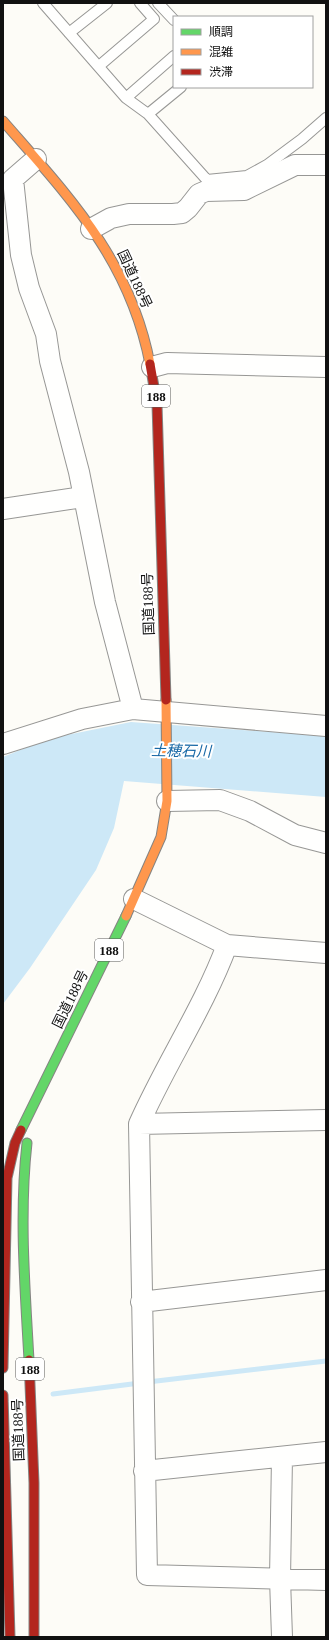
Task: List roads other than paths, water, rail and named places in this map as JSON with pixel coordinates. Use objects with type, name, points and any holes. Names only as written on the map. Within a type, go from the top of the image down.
[{"type":"highway","name":"国道188号","points":[[3,120],[36,159],[91,229],[110,256],[126,287],[139,321],[152,367],[157,404],[167,796],[161,837],[134,899],[36,1103],[15,1143],[7,1178],[3,1368]]},
{"type":"highway","name":"国道188号","points":[[34,1637],[34,1483],[23,1252],[23,1181],[26,1148],[36,1103]]},
{"type":"highway","name":"国道188号","points":[[3,1395],[10,1637]]},
{"type":"street","points":[[36,159],[13,179],[21,255],[29,288],[46,334],[50,360],[79,472],[106,602],[133,709]]},
{"type":"street","points":[[91,229],[112,218],[129,214],[182,213],[199,194],[206,191],[244,190],[295,165],[326,165]]},
{"type":"street","points":[[152,367],[167,363],[326,367]]},
{"type":"street","points":[[3,510],[83,497]]},
{"type":"street","points":[[3,744],[82,719],[133,709],[166,714],[326,726]]},
{"type":"street","points":[[167,796],[220,800],[250,811],[295,835],[326,843]]},
{"type":"street","points":[[134,899],[227,945],[326,953]]},
{"type":"street","points":[[227,945],[217,971],[139,1124],[147,1576],[326,1580]]},
{"type":"street","points":[[139,1124],[326,1120]]},
{"type":"street","points":[[141,1302],[326,1280]]},
{"type":"street","points":[[144,1471],[326,1452]]},
{"type":"street","points":[[282,1457],[280,1579],[282,1637]]},
{"type":"lane","points":[[43,3],[126,98],[148,114],[207,180],[247,176],[273,160],[302,139],[326,118]]},
{"type":"lane","points":[[69,33],[107,3]]},
{"type":"lane","points":[[99,66],[154,19],[140,3]]},
{"type":"lane","points":[[158,3],[173,19]]},
{"type":"lane","points":[[126,98],[173,57]]},
{"type":"lane","points":[[148,114],[180,88]]},
{"type":"water","name":"土穂石川","points":[[131,722],[326,736],[326,797],[124,781],[114,828],[96,870],[30,968],[3,1004],[3,757],[47,739]]},
{"type":"waterway","points":[[148,1382],[326,1361]]},
{"type":"waterway","points":[[53,1394],[140,1383]]}]
